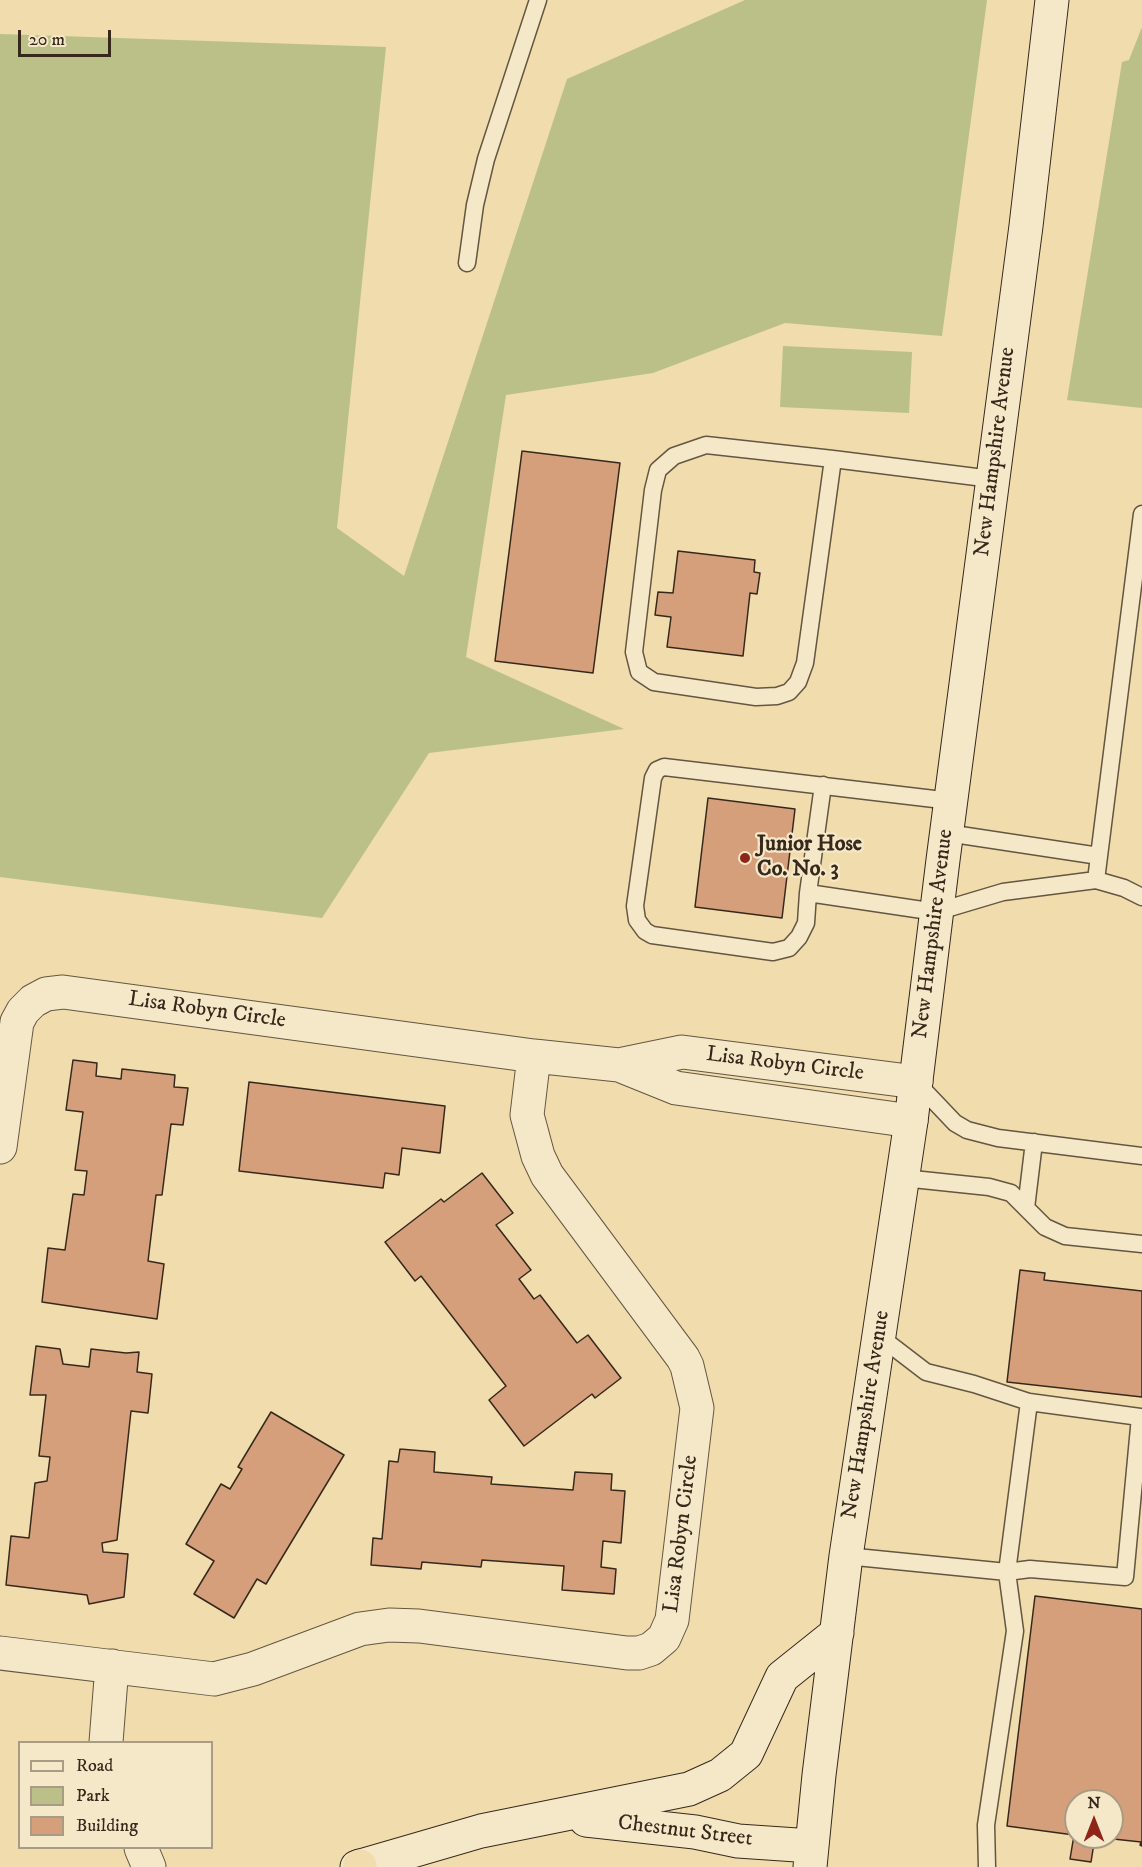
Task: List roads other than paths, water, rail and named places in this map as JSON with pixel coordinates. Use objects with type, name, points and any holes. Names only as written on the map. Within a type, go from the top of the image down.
[{"type":"street","name":"New Hampshire Avenue","points":[[811,1857],[846,1556],[911,1121],[1052,0]]},
{"type":"street","name":"Lisa Robyn Circle","points":[[0,1147],[17,1022],[23,1011],[33,1001],[46,994],[63,992],[534,1056],[619,1065],[676,1088],[911,1121]]},
{"type":"street","name":"Lisa Robyn Circle","points":[[619,1065],[682,1052],[916,1082]]},
{"type":"street","name":"Lisa Robyn Circle","points":[[0,1653],[214,1679],[253,1669],[360,1629],[388,1625],[419,1626],[627,1653],[639,1653],[651,1649],[664,1638],[672,1620],[697,1408],[683,1358],[547,1175],[538,1156],[527,1115],[534,1056]]},
{"type":"street","name":"Chestnut Street","points":[[359,1867],[481,1831],[689,1789],[720,1775],[746,1754],[782,1677],[837,1633]]},
{"type":"street","points":[[106,1741],[112,1666]]},
{"type":"street","name":"Chestnut Street","points":[[558,1816],[694,1833],[811,1857]]},
{"type":"street","points":[[141,1849],[149,1867]]},
{"type":"lane","points":[[467,263],[475,206],[486,159],[538,0]]},
{"type":"lane","points":[[832,459],[805,663],[798,682],[789,692],[777,696],[756,697],[654,682],[639,672],[633,652],[652,490],[658,470],[674,456],[706,445],[832,459],[992,479]]},
{"type":"lane","points":[[1096,880],[1142,514]]},
{"type":"lane","points":[[823,785],[806,923],[794,944],[782,951],[773,952],[652,935],[640,927],[635,914],[653,778],[657,770],[664,767],[823,785],[951,801]]},
{"type":"lane","points":[[947,833],[1099,856]]},
{"type":"lane","points":[[808,893],[936,912],[1003,892],[1096,880],[1124,888],[1142,897]]},
{"type":"lane","points":[[916,1082],[955,1123],[966,1130],[998,1138],[1142,1156]]},
{"type":"lane","points":[[1026,1208],[1034,1142]]},
{"type":"lane","points":[[903,1178],[989,1187],[1011,1193],[1045,1227],[1065,1236],[1142,1244]]},
{"type":"lane","points":[[846,1556],[1006,1572],[1030,1569],[1125,1577],[1140,1417],[1029,1402],[926,1372],[879,1336]]},
{"type":"lane","points":[[987,1867],[986,1825],[1015,1631],[1006,1572],[1029,1402]]},
{"type":"place","name":"Junior Hose Co. No. 3","points":[[745,858]]}]
